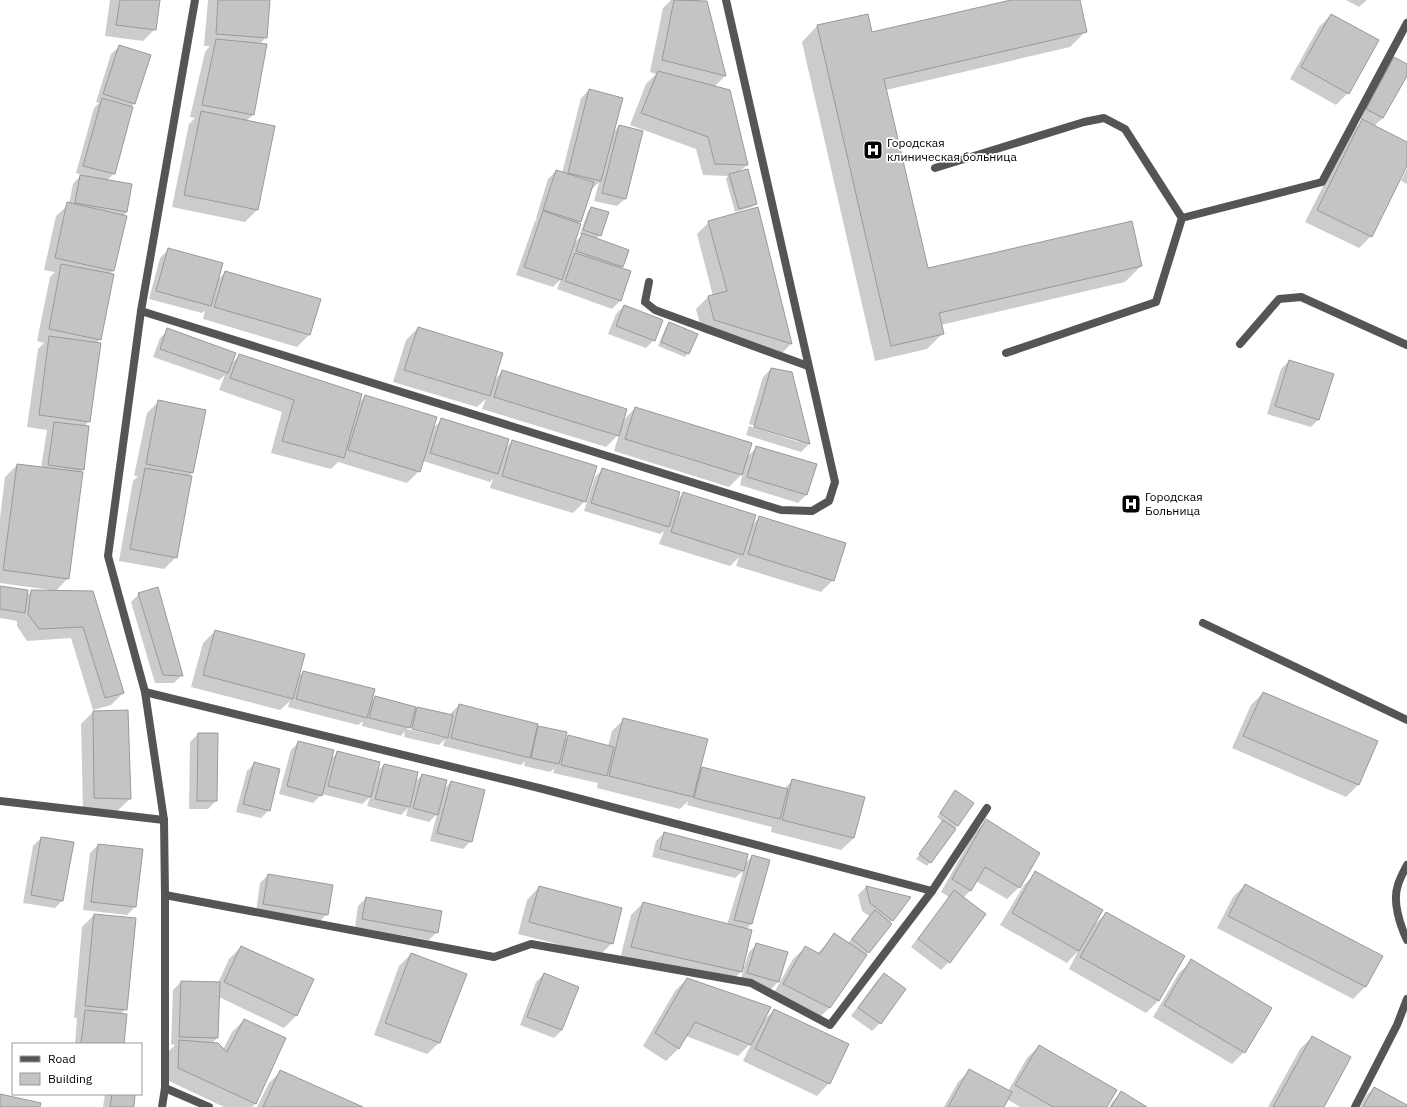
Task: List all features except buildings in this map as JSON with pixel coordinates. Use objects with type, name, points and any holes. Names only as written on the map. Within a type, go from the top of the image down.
[{"type":"street","points":[[162,1107],[166,1088],[164,820],[144,692],[108,556],[141,311],[195,0]]},
{"type":"street","points":[[141,311],[781,510],[812,511],[828,501],[834,482],[726,0]]},
{"type":"street","points":[[1182,218],[1322,182],[1407,23]]},
{"type":"street","points":[[935,168],[1084,122],[1104,118],[1125,129],[1182,218],[1156,302],[1006,353]]},
{"type":"street","points":[[649,282],[645,302],[655,310],[808,366]]},
{"type":"street","points":[[1240,344],[1279,298],[1301,297],[1407,345]]},
{"type":"street","points":[[1203,623],[1407,720]]},
{"type":"street","points":[[144,692],[543,789],[932,891]]},
{"type":"street","points":[[0,801],[164,820]]},
{"type":"street","points":[[165,895],[494,957],[531,944],[751,983],[830,1025],[932,891],[988,808]]},
{"type":"street","points":[[1407,865],[1397,886],[1397,907],[1402,929],[1407,940]]},
{"type":"street","points":[[1355,1107],[1397,1025],[1407,999]]},
{"type":"street","points":[[166,1088],[209,1107]]},
{"type":"place","name":"Городская клиническая больница","points":[[873,150]]},
{"type":"place","name":"Городская Больница","points":[[1131,504]]}]
